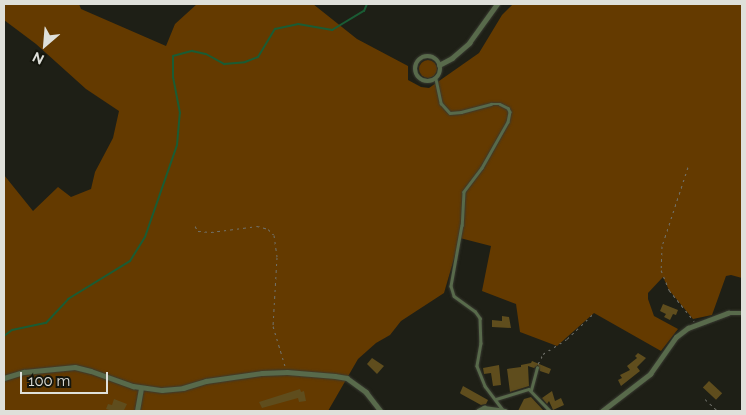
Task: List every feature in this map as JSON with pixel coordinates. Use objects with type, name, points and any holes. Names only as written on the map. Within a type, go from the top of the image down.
[{"type":"street","points":[[439,65],[452,58],[469,43],[497,4]]},
{"type":"street","points":[[427,57],[434,58],[439,65],[440,72],[436,79],[426,82],[421,80],[415,69],[421,59],[427,57]]},
{"type":"street","points":[[602,411],[643,381],[658,365],[676,337],[696,324],[728,313],[742,313]]},
{"type":"street","points":[[4,378],[24,372],[75,368],[91,371],[141,388],[171,390],[213,379],[287,372],[347,378],[366,392],[381,411]]},
{"type":"street","points":[[137,411],[141,388]]},
{"type":"street","points":[[478,411],[484,408],[504,411]]},
{"type":"lane","points":[[436,79],[442,103],[450,112],[456,113],[500,104],[508,108],[510,112],[508,122],[482,168],[464,192],[462,225],[451,286],[454,296],[475,311],[480,318],[481,328],[477,366],[485,386],[504,411]]},
{"type":"lane","points":[[531,391],[537,368]]},
{"type":"lane","points":[[496,399],[528,389],[550,411]]},
{"type":"path","points":[[688,167],[662,246],[661,270],[669,290],[696,324]]},
{"type":"path","points":[[195,226],[198,231],[212,232],[257,226],[268,229],[274,235],[277,257],[273,326],[287,372]]},
{"type":"path","points":[[537,368],[543,354],[567,339],[594,313]]},
{"type":"path","points":[[705,399],[718,411]]},
{"type":"shaded area","points":[[4,4],[79,4],[81,9],[166,46],[175,24],[197,4],[313,4],[357,39],[408,66],[408,80],[421,87],[429,88],[479,53],[502,15],[513,4],[742,4],[742,278],[731,275],[726,276],[712,315],[693,319],[669,290],[663,277],[648,293],[648,299],[654,316],[678,329],[661,351],[594,313],[557,346],[520,332],[516,304],[482,291],[491,246],[460,238],[444,293],[401,321],[390,335],[376,343],[358,359],[328,411],[4,411],[4,175],[33,211],[58,187],[71,197],[91,189],[95,172],[113,138],[119,111],[86,89],[36,44],[4,20]]},
{"type":"shaded area","points":[[428,60],[434,63],[437,69],[434,75],[428,78],[422,75],[419,69],[422,63]]},
{"type":"building","points":[[663,304],[678,310],[676,315],[673,314],[670,320],[664,317],[666,314],[660,311]]},
{"type":"building","points":[[502,316],[509,317],[511,328],[492,327],[492,320],[502,321]]},
{"type":"building","points":[[638,353],[646,358],[637,367],[640,371],[621,386],[618,380],[622,378],[620,375],[630,370],[627,366],[637,358],[635,356]]},
{"type":"building","points":[[372,358],[384,366],[377,374],[367,364]]},
{"type":"building","points":[[532,361],[551,369],[549,374],[540,371],[538,365],[534,368],[528,366],[529,386],[510,392],[507,369],[521,367],[521,365],[531,363]]},
{"type":"building","points":[[499,365],[501,385],[493,386],[491,373],[484,374],[483,368]]},
{"type":"building","points":[[709,381],[722,393],[716,400],[703,388]]},
{"type":"building","points":[[463,386],[488,400],[486,404],[481,405],[461,394]]},
{"type":"building","points":[[300,389],[301,392],[304,391],[306,401],[299,402],[298,398],[262,408],[259,402]]},
{"type":"building","points":[[552,391],[555,401],[561,398],[564,405],[553,410],[549,401],[547,404],[542,398]]},
{"type":"building","points":[[531,397],[544,411],[518,411],[524,399]]},
{"type":"building","points":[[114,399],[127,404],[124,410],[112,411],[106,409],[108,404],[112,405]]},
{"type":"waterway","points":[[4,336],[12,330],[46,323],[68,299],[130,261],[145,237],[177,145],[180,113],[173,78],[173,56],[192,51],[206,54],[224,64],[245,62],[258,57],[275,29],[298,24],[332,30],[364,11],[367,4]]}]
